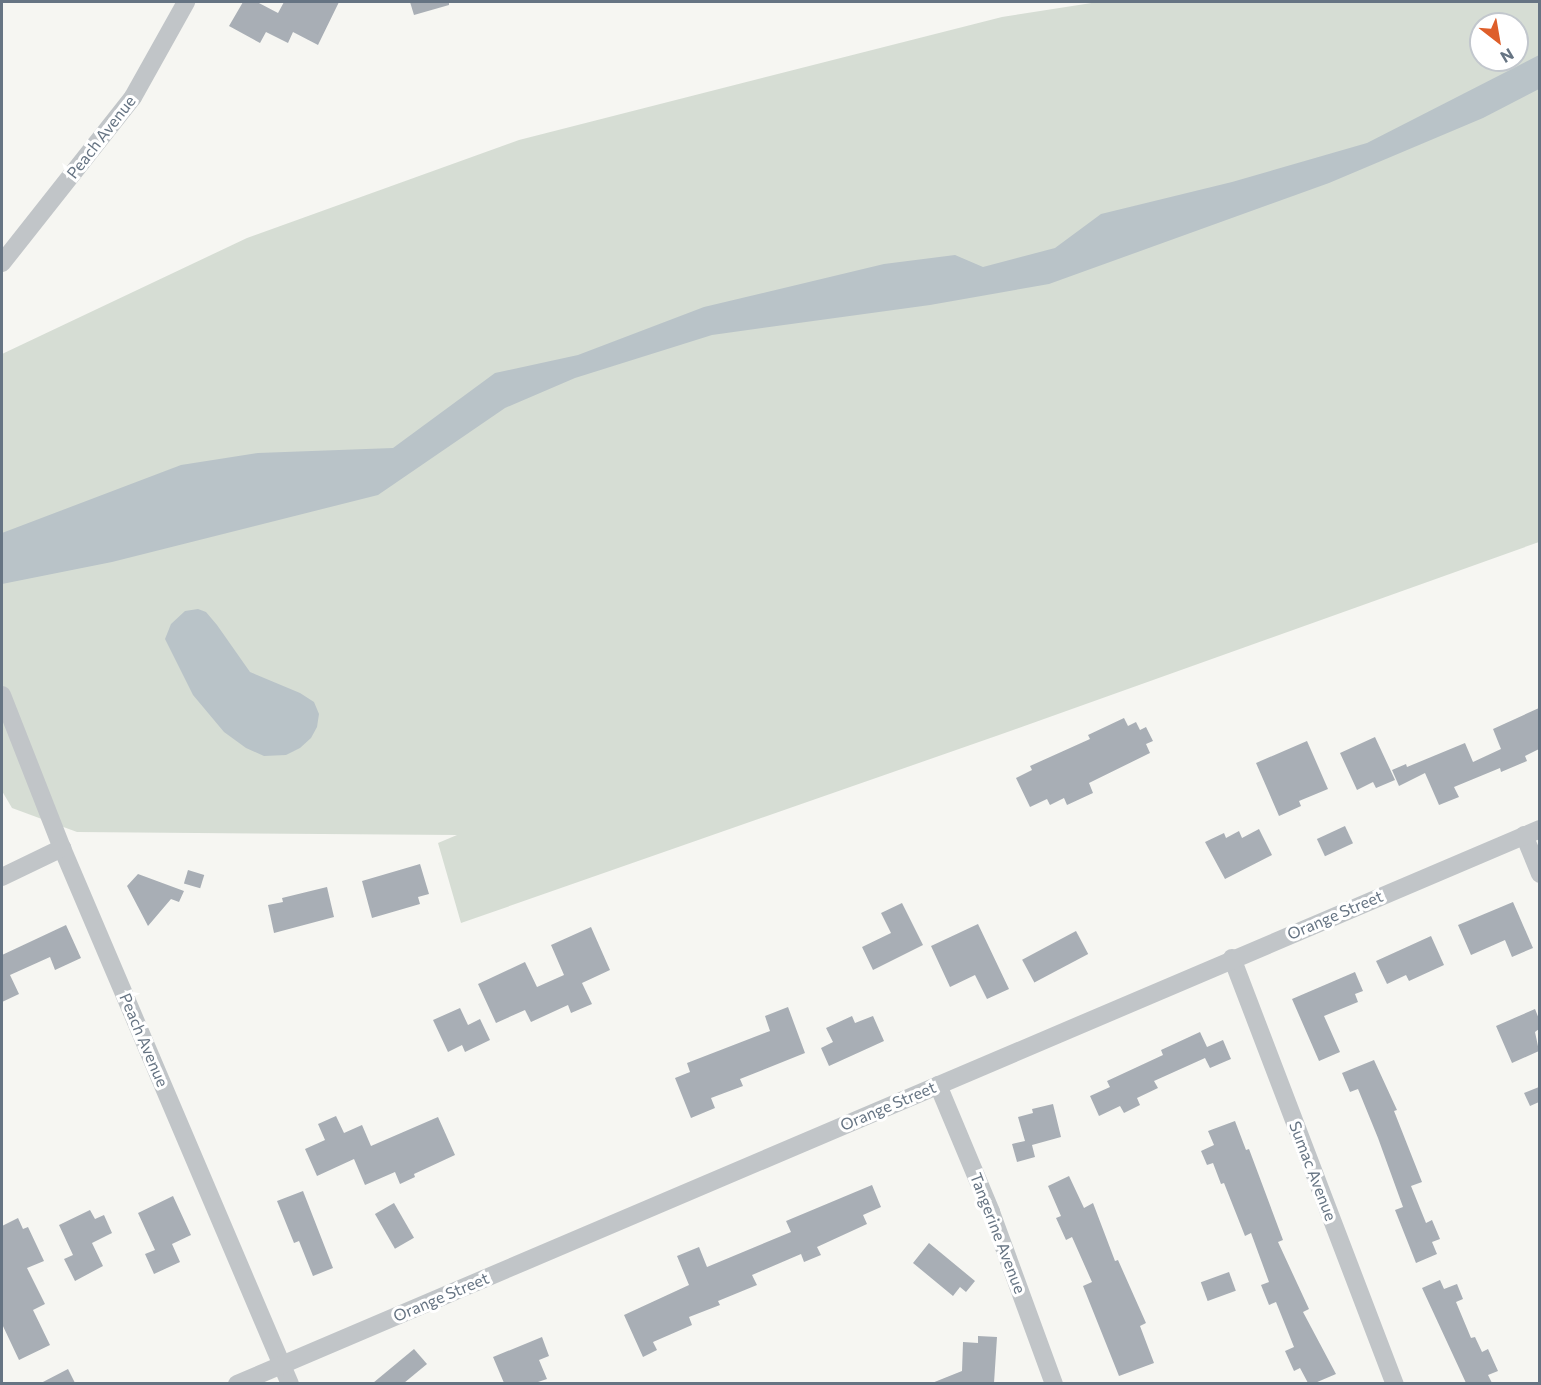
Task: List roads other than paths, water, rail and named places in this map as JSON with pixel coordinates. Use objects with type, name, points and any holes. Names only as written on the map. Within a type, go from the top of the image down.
[{"type":"street","name":"Peach Avenue","points":[[2,263],[133,97],[186,2]]},
{"type":"street","name":"Peach Avenue","points":[[2,695],[62,848],[290,1383]]},
{"type":"street","points":[[1532,832],[1539,874]]},
{"type":"street","name":"Orange Street","points":[[237,1383],[1532,832]]},
{"type":"street","points":[[2,878],[62,848]]},
{"type":"street","name":"Sumac Avenue","points":[[1232,958],[1395,1383]]},
{"type":"street","name":"Tangerine Avenue","points":[[938,1085],[991,1212],[1054,1383]]}]
